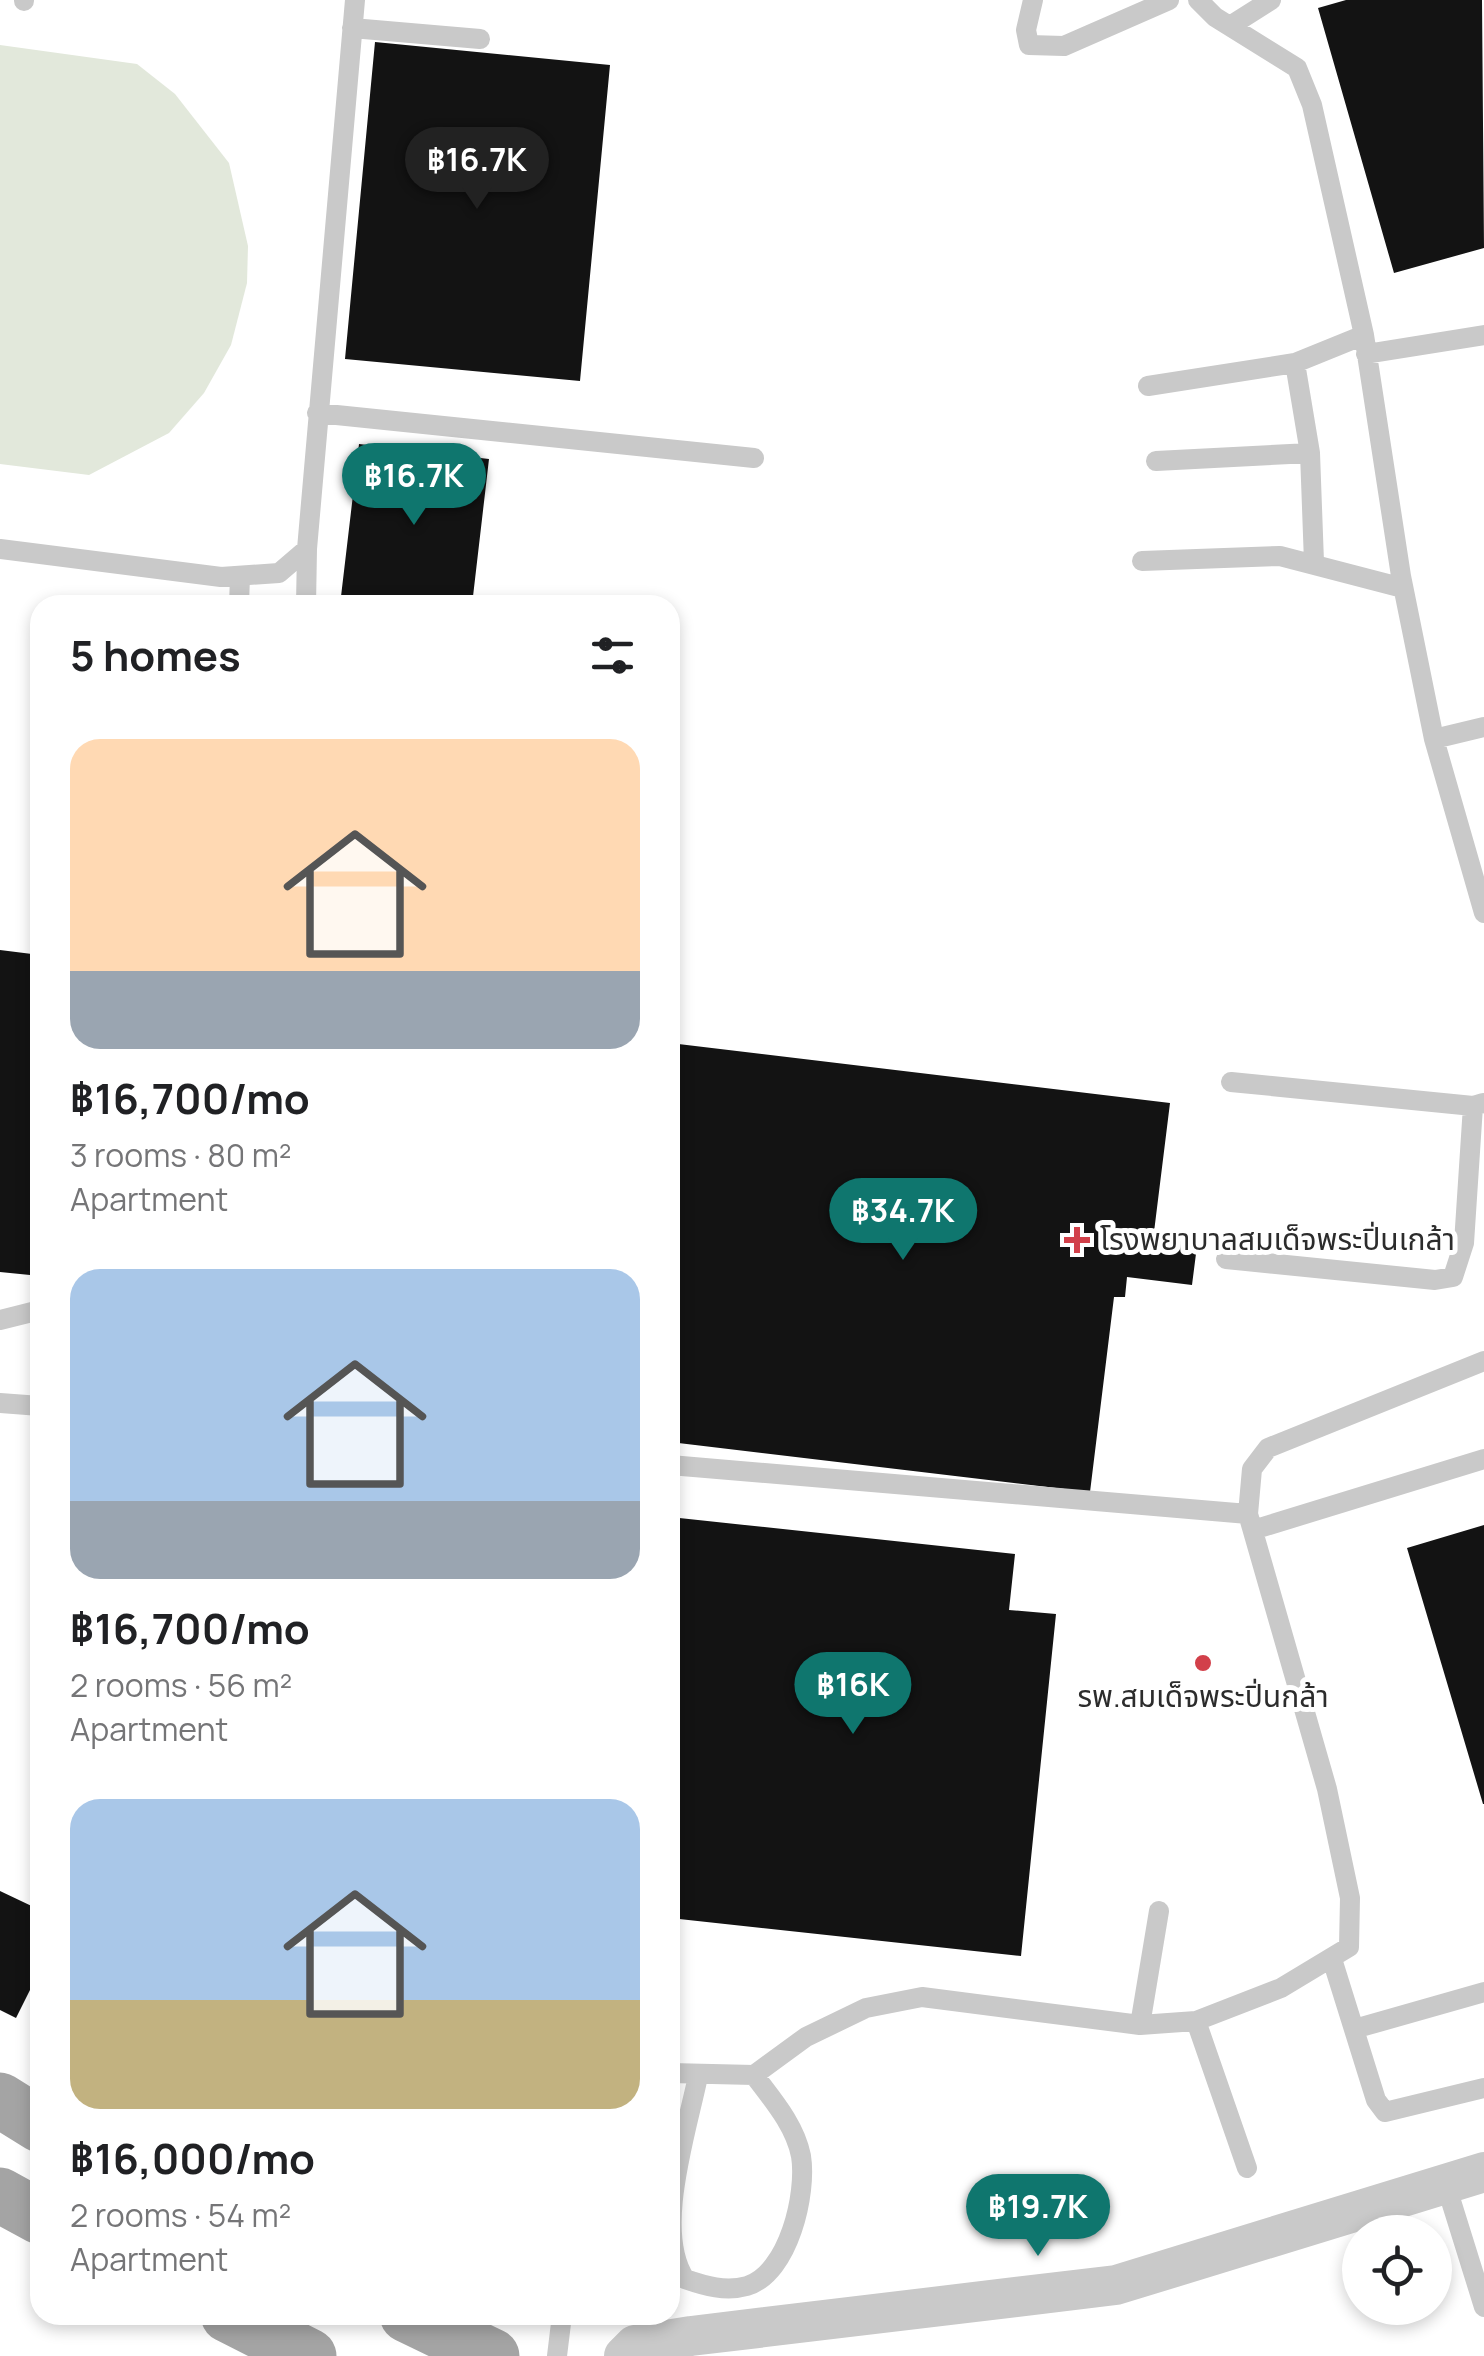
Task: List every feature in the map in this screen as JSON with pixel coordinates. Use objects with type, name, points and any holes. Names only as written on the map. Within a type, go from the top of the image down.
[{"type":"main road","points":[[0,2100],[30,2118]]},
{"type":"main road","points":[[0,2121],[30,2134]]},
{"type":"main road","points":[[0,2195],[30,2212]]},
{"type":"main road","points":[[0,2209],[30,2221]]},
{"type":"main road","points":[[245,2325],[295,2354]]},
{"type":"main road","points":[[428,2325],[492,2356]]},
{"type":"street","points":[[624,2356],[634,2345],[691,2336],[1116,2285],[1484,2172]]},
{"type":"lane","points":[[306,595],[317,413],[354,0]]},
{"type":"lane","points":[[1033,0],[1026,30],[1029,45],[1064,46],[1170,0]]},
{"type":"lane","points":[[1198,0],[1230,26],[1297,68],[1312,104],[1365,344],[1404,588],[1434,740],[1484,914]]},
{"type":"lane","points":[[1230,26],[1271,0]]},
{"type":"lane","points":[[352,28],[480,39]]},
{"type":"lane","points":[[1148,386],[1295,362],[1365,344],[1484,335]]},
{"type":"lane","points":[[1295,362],[1310,454],[1314,562]]},
{"type":"lane","points":[[317,413],[754,458]]},
{"type":"lane","points":[[1156,460],[1310,454]]},
{"type":"lane","points":[[0,549],[240,576],[278,573],[307,548]]},
{"type":"lane","points":[[1142,561],[1280,556],[1404,588]]},
{"type":"lane","points":[[239,595],[240,576]]},
{"type":"lane","points":[[1434,740],[1484,727]]},
{"type":"lane","points":[[1226,1258],[1435,1280],[1453,1277],[1464,1243],[1479,1104],[1231,1082]]},
{"type":"lane","points":[[0,1320],[30,1312]]},
{"type":"lane","points":[[680,2074],[754,2075],[806,2037],[866,2008],[922,1996],[1140,2025],[1196,2021],[1281,1988],[1348,1947],[1350,1898],[1327,1789],[1250,1522],[1252,1469],[1268,1448],[1484,1362]]},
{"type":"lane","points":[[0,1403],[30,1405]]},
{"type":"lane","points":[[680,1466],[1250,1522],[1484,1459]]},
{"type":"lane","points":[[1140,2025],[1159,1910]]},
{"type":"lane","points":[[1332,1959],[1376,2100],[1386,2112],[1484,2088]]},
{"type":"lane","points":[[1354,2029],[1484,1992]]},
{"type":"lane","points":[[1196,2021],[1246,2168]]},
{"type":"lane","points":[[680,2272],[685,2280],[733,2288],[764,2277],[776,2261],[796,2212],[801,2156],[794,2133],[754,2075]]},
{"type":"lane","points":[[680,2171],[698,2076]]},
{"type":"lane","points":[[1446,2185],[1484,2307]]},
{"type":"lane","points":[[557,2356],[561,2325]]},
{"type":"shaded area","points":[[0,45],[137,64],[175,94],[229,163],[248,246],[247,283],[231,345],[204,393],[169,433],[89,475],[0,464]]},
{"type":"building","points":[[1346,0],[1482,0],[1484,248],[1394,273],[1318,8]]},
{"type":"building","points":[[375,42],[610,65],[580,381],[345,359]]},
{"type":"building","points":[[359,444],[489,459],[473,595],[341,595]]},
{"type":"building","points":[[0,950],[30,954],[30,1275],[0,1272]]},
{"type":"building","points":[[680,1044],[1170,1103],[1154,1232],[1198,1238],[1192,1285],[1127,1277],[1125,1297],[1114,1297],[1090,1492],[680,1443]]},
{"type":"building","points":[[680,1518],[1015,1554],[1009,1610],[1056,1614],[1021,1956],[680,1919]]},
{"type":"building","points":[[1484,1525],[1484,1804],[1483,1804],[1407,1548]]},
{"type":"building","points":[[0,1891],[30,1905],[30,1990],[16,2018],[0,2010]]},
{"type":"place","name":"โรงพยาบาลสมเด็จพระปิ่นเกล้า","points":[[1077,1240]]},
{"type":"place","name":"รพ.สมเด็จพระปิ่นกล้า","points":[[1203,1663]]}]
